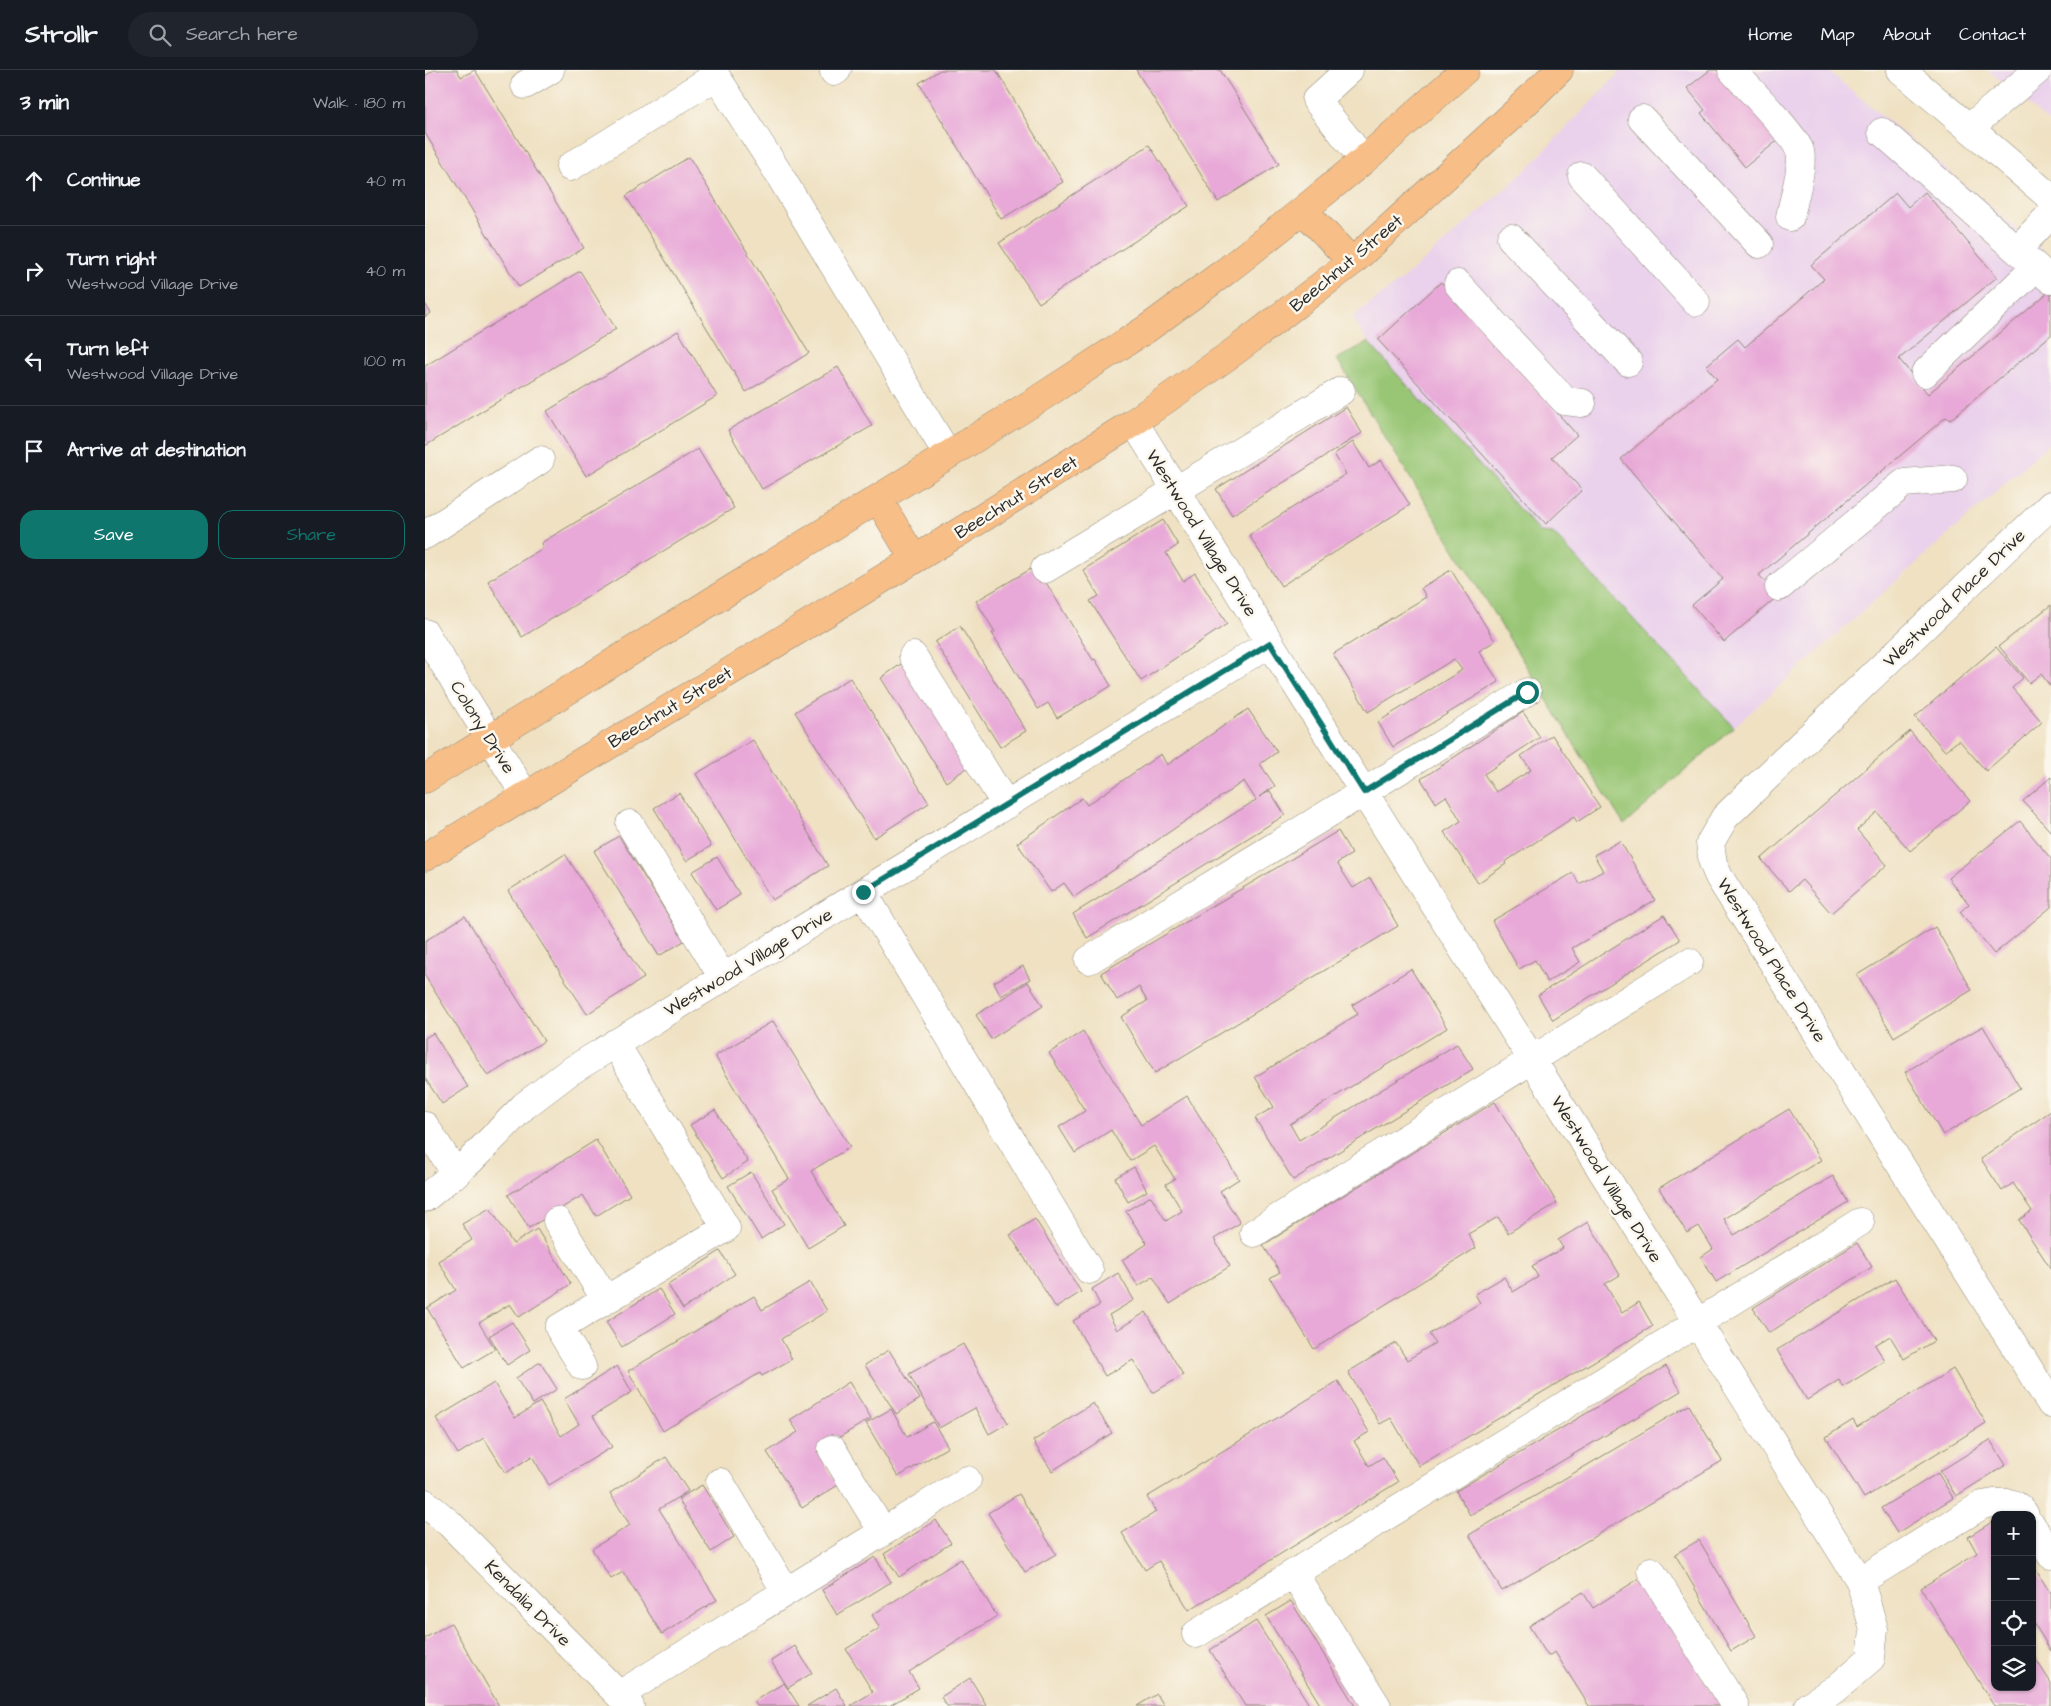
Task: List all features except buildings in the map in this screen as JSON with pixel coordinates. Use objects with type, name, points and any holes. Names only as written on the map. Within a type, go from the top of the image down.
[{"type":"main road","name":"Beechnut Street","points":[[425,857],[914,559],[1134,422],[1235,351],[1352,262],[1559,70]]},
{"type":"main road","points":[[425,779],[948,456],[1148,328],[1227,271],[1364,160],[1460,72]]},
{"type":"main road","points":[[1303,210],[1352,262]]},
{"type":"main road","points":[[878,498],[914,559]]},
{"type":"street","points":[[525,85],[550,70]]},
{"type":"street","points":[[1349,70],[1316,100],[1364,160]]},
{"type":"street","points":[[1733,70],[1791,137],[1800,152],[1799,172],[1790,217]]},
{"type":"street","points":[[1901,70],[2051,198]]},
{"type":"street","points":[[1969,128],[2038,70]]},
{"type":"street","points":[[570,167],[714,73],[774,166],[948,456]]},
{"type":"street","points":[[1642,119],[1759,244]]},
{"type":"street","points":[[1882,132],[2035,266]]},
{"type":"street","points":[[1582,176],[1696,302]]},
{"type":"street","points":[[1925,373],[2035,266],[2051,214]]},
{"type":"street","points":[[1511,238],[1628,362]]},
{"type":"street","points":[[1458,284],[1565,401],[1582,403]]},
{"type":"street","points":[[1045,569],[1341,391]]},
{"type":"street","name":"Westwood Village Drive","points":[[1134,422],[1270,643],[1859,1581],[1874,1629],[1871,1658],[1837,1688],[1808,1706]]},
{"type":"street","points":[[425,535],[540,460]]},
{"type":"street","points":[[1779,587],[1904,483],[1953,479]]},
{"type":"street","name":"Westwood Place Drive","points":[[2051,505],[1725,817],[1710,843],[1713,863],[1719,878],[2051,1404]]},
{"type":"street","name":"Colony Drive","points":[[425,633],[525,795]]},
{"type":"street","name":"Westwood Village Drive","points":[[425,1198],[455,1174],[524,1106],[569,1072],[1270,643]]},
{"type":"street","points":[[913,656],[1006,805]]},
{"type":"street","points":[[1089,960],[1527,692]]},
{"type":"street","points":[[630,824],[723,978]]},
{"type":"street","points":[[863,892],[1089,1270]]},
{"type":"street","points":[[1254,1233],[1689,962]]},
{"type":"street","points":[[582,1366],[559,1328],[726,1228],[615,1043]]},
{"type":"street","points":[[425,1126],[455,1174]]},
{"type":"street","points":[[557,1221],[606,1300]]},
{"type":"street","points":[[1196,1634],[1860,1222]]},
{"type":"street","points":[[833,1449],[883,1532]]},
{"type":"street","points":[[625,1701],[786,1592],[967,1480]]},
{"type":"street","points":[[720,1482],[786,1592]]},
{"type":"street","points":[[1859,1581],[1982,1505],[2004,1500],[2021,1508],[2023,1511]]},
{"type":"street","name":"Kendalia Drive","points":[[425,1503],[450,1524],[625,1701]]},
{"type":"street","points":[[2036,1532],[2051,1555]]},
{"type":"street","points":[[1651,1571],[1735,1706]]},
{"type":"street","points":[[1294,1574],[1377,1706]]},
{"type":"shaded area","points":[[1622,70],[1827,70],[2051,257],[2051,442],[1734,727],[1553,533],[1540,532],[1368,342],[1352,317],[1405,277],[1521,175]]},
{"type":"shaded area","points":[[1988,70],[2051,70],[2051,124]]},
{"type":"green space","points":[[1368,342],[1540,532],[1553,533],[1734,727],[1624,825],[1337,359]]},
{"type":"route","points":[[863,892],[1270,643],[1364,792],[1527,692]]}]
